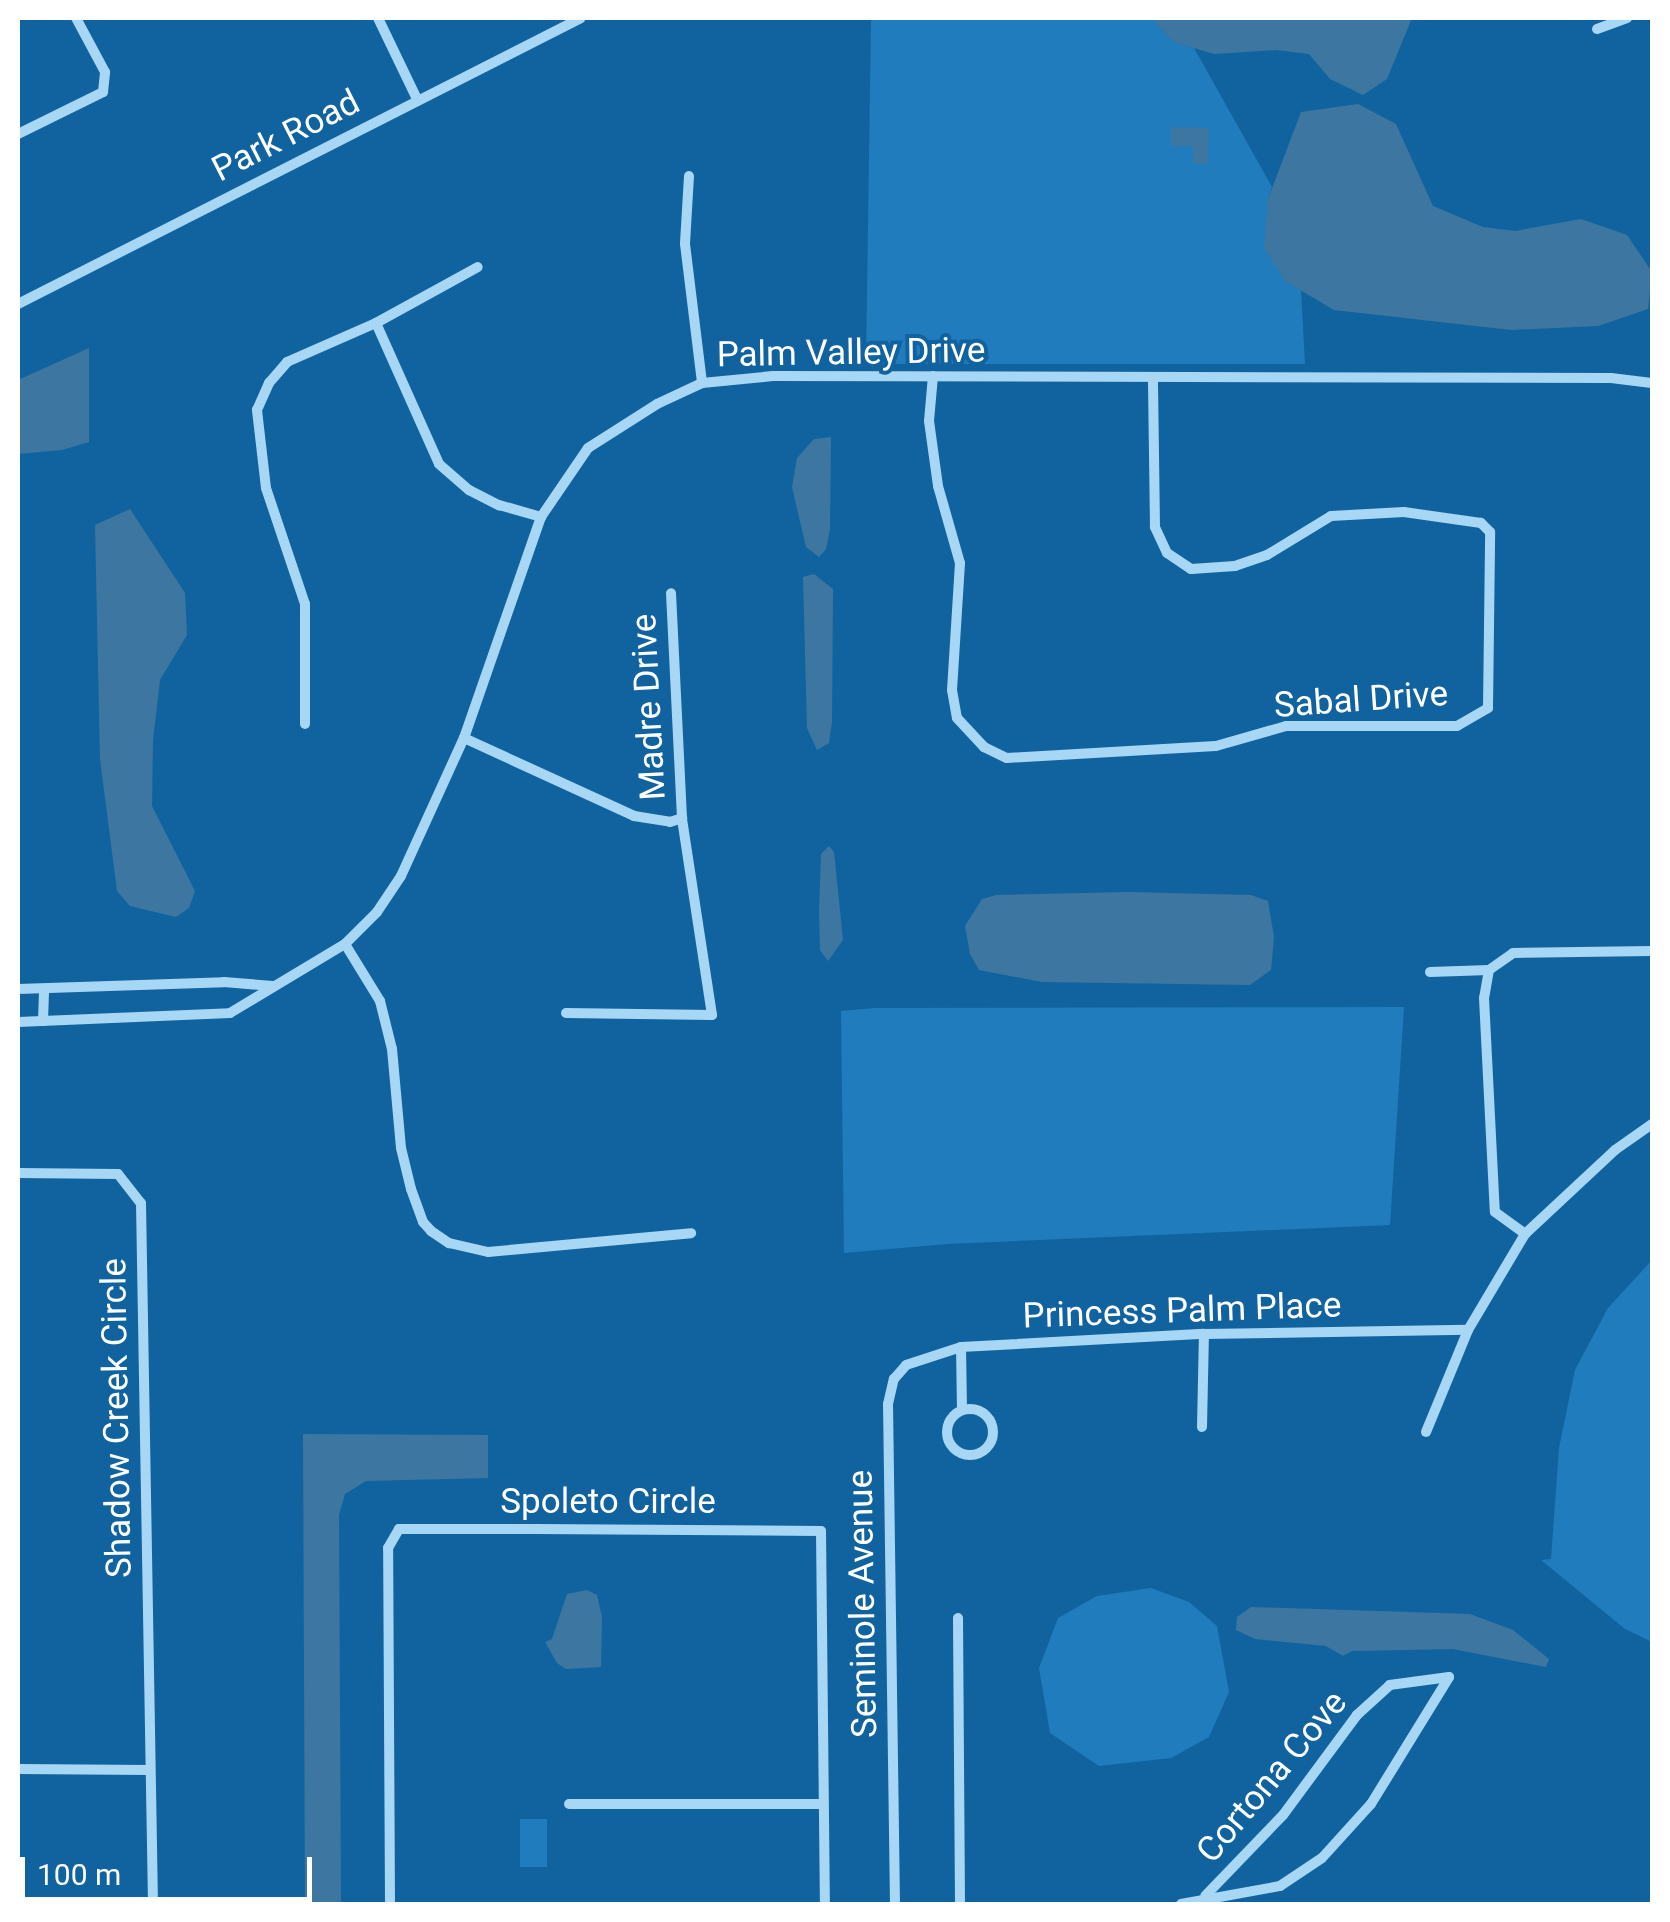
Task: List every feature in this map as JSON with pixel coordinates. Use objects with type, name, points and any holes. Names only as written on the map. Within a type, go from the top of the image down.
[{"type":"street","points":[[18,134],[103,92],[105,72],[76,18]]},
{"type":"street","points":[[378,18],[418,100]]},
{"type":"street","name":"Park Road","points":[[18,304],[581,18]]},
{"type":"street","points":[[1597,29],[1627,18]]},
{"type":"street","points":[[688,176],[685,244],[702,382]]},
{"type":"street","points":[[306,724],[305,604],[266,488],[257,410],[269,383],[287,362],[376,323],[478,266]]},
{"type":"street","points":[[376,323],[439,464],[469,490],[541,517]]},
{"type":"street","name":"Palm Valley Drive","points":[[18,1022],[230,1013],[344,944],[377,912],[401,876],[464,738],[541,517],[588,448],[657,404],[702,382],[773,376],[933,376],[1611,378],[1652,383]]},
{"type":"street","name":"Sabal Drive","points":[[933,376],[929,421],[936,470],[960,563],[952,690],[957,718],[984,747],[1007,758],[1216,746],[1286,726],[1457,726],[1488,708],[1490,532],[1481,522],[1404,512],[1331,516],[1267,555],[1235,566],[1192,569],[1167,553],[1154,527],[1154,377]]},
{"type":"street","name":"Madre Drive","points":[[566,1013],[712,1015],[682,818],[671,593]]},
{"type":"street","points":[[464,738],[634,816],[670,822],[682,818]]},
{"type":"street","points":[[344,944],[380,1001],[392,1049],[410,1189],[422,1222],[432,1231],[450,1243],[488,1252],[692,1234]]},
{"type":"street","points":[[1430,972],[1489,970],[1513,952],[1652,951]]},
{"type":"street","points":[[1489,970],[1484,998],[1495,1212],[1526,1234]]},
{"type":"street","points":[[18,989],[224,982],[274,986]]},
{"type":"street","points":[[43,1021],[44,990]]},
{"type":"street","points":[[1426,1432],[1468,1330],[1526,1234],[1614,1150],[1652,1124]]},
{"type":"street","name":"Shadow Creek Circle","points":[[18,1173],[118,1174],[141,1203],[153,1904]]},
{"type":"street","name":"Princess Palm Place","points":[[961,1347],[1204,1334],[1468,1330]]},
{"type":"street","points":[[1202,1426],[1204,1334]]},
{"type":"street","points":[[961,1347],[962,1410],[947,1426],[948,1440],[957,1451],[978,1454],[992,1438],[992,1423],[976,1409],[962,1410]]},
{"type":"street","name":"Seminole Avenue","points":[[895,1904],[888,1404],[894,1378],[906,1365],[961,1347]]},
{"type":"street","name":"Spoleto Circle","points":[[390,1904],[388,1548],[400,1529],[820,1531],[824,1904]]},
{"type":"street","points":[[958,1618],[960,1904]]},
{"type":"street","name":"Cortona Cove","points":[[1180,1904],[1206,1896],[1280,1886],[1322,1858],[1371,1804],[1449,1677],[1390,1686],[1357,1714],[1283,1815],[1206,1896]]},
{"type":"street","points":[[18,1769],[150,1770]]},
{"type":"street","points":[[569,1804],[822,1804]]},
{"type":"shaded area","points":[[871,18],[1151,18],[1173,42],[1194,48],[1272,187],[1268,199],[1285,281],[1301,290],[1305,364],[866,364]]},
{"type":"shaded area","points":[[1151,18],[1412,18],[1387,79],[1363,95],[1330,79],[1309,54],[1276,50],[1214,54],[1173,42]]},
{"type":"shaded area","points":[[1358,104],[1396,124],[1433,206],[1483,227],[1515,231],[1581,219],[1627,235],[1652,272],[1648,309],[1598,326],[1511,330],[1334,310],[1285,281],[1264,248],[1268,199],[1301,112]]},
{"type":"shaded area","points":[[1171,127],[1209,128],[1208,164],[1193,163],[1193,146],[1171,146]]},
{"type":"shaded area","points":[[89,348],[89,442],[62,450],[18,454],[18,380]]},
{"type":"shaded area","points":[[831,437],[830,529],[826,549],[819,557],[806,547],[792,487],[797,458],[814,439]]},
{"type":"shaded area","points":[[130,509],[185,593],[187,635],[160,680],[153,740],[152,806],[195,891],[189,908],[176,917],[130,906],[117,891],[100,759],[95,525]]},
{"type":"shaded area","points":[[814,574],[833,589],[832,722],[829,743],[817,750],[807,728],[803,577]]},
{"type":"shaded area","points":[[829,846],[834,852],[843,940],[828,961],[820,950],[819,911],[821,854]]},
{"type":"shaded area","points":[[996,895],[1251,895],[1268,901],[1274,937],[1271,970],[1250,985],[1042,982],[979,970],[970,954],[965,926],[982,899]]},
{"type":"shaded area","points":[[1404,1007],[1390,1225],[947,1244],[844,1253],[841,1011]]},
{"type":"shaded area","points":[[1652,1260],[1652,1642],[1625,1629],[1541,1560],[1551,1559],[1559,1448],[1575,1370],[1608,1308]]},
{"type":"shaded area","points":[[303,1434],[488,1435],[488,1478],[366,1481],[345,1494],[339,1515],[341,1904],[305,1904]]},
{"type":"shaded area","points":[[1151,1588],[1189,1602],[1217,1626],[1229,1692],[1209,1737],[1171,1758],[1099,1766],[1050,1733],[1039,1668],[1058,1618],[1097,1596]]},
{"type":"shaded area","points":[[587,1590],[597,1595],[602,1617],[601,1667],[566,1669],[557,1663],[545,1642],[552,1639],[567,1594]]},
{"type":"shaded area","points":[[1251,1607],[1470,1614],[1513,1630],[1549,1659],[1546,1667],[1453,1649],[1352,1651],[1343,1656],[1326,1646],[1255,1639],[1236,1630],[1237,1617]]},
{"type":"shaded area","points":[[520,1819],[547,1819],[547,1867],[520,1867]]}]
